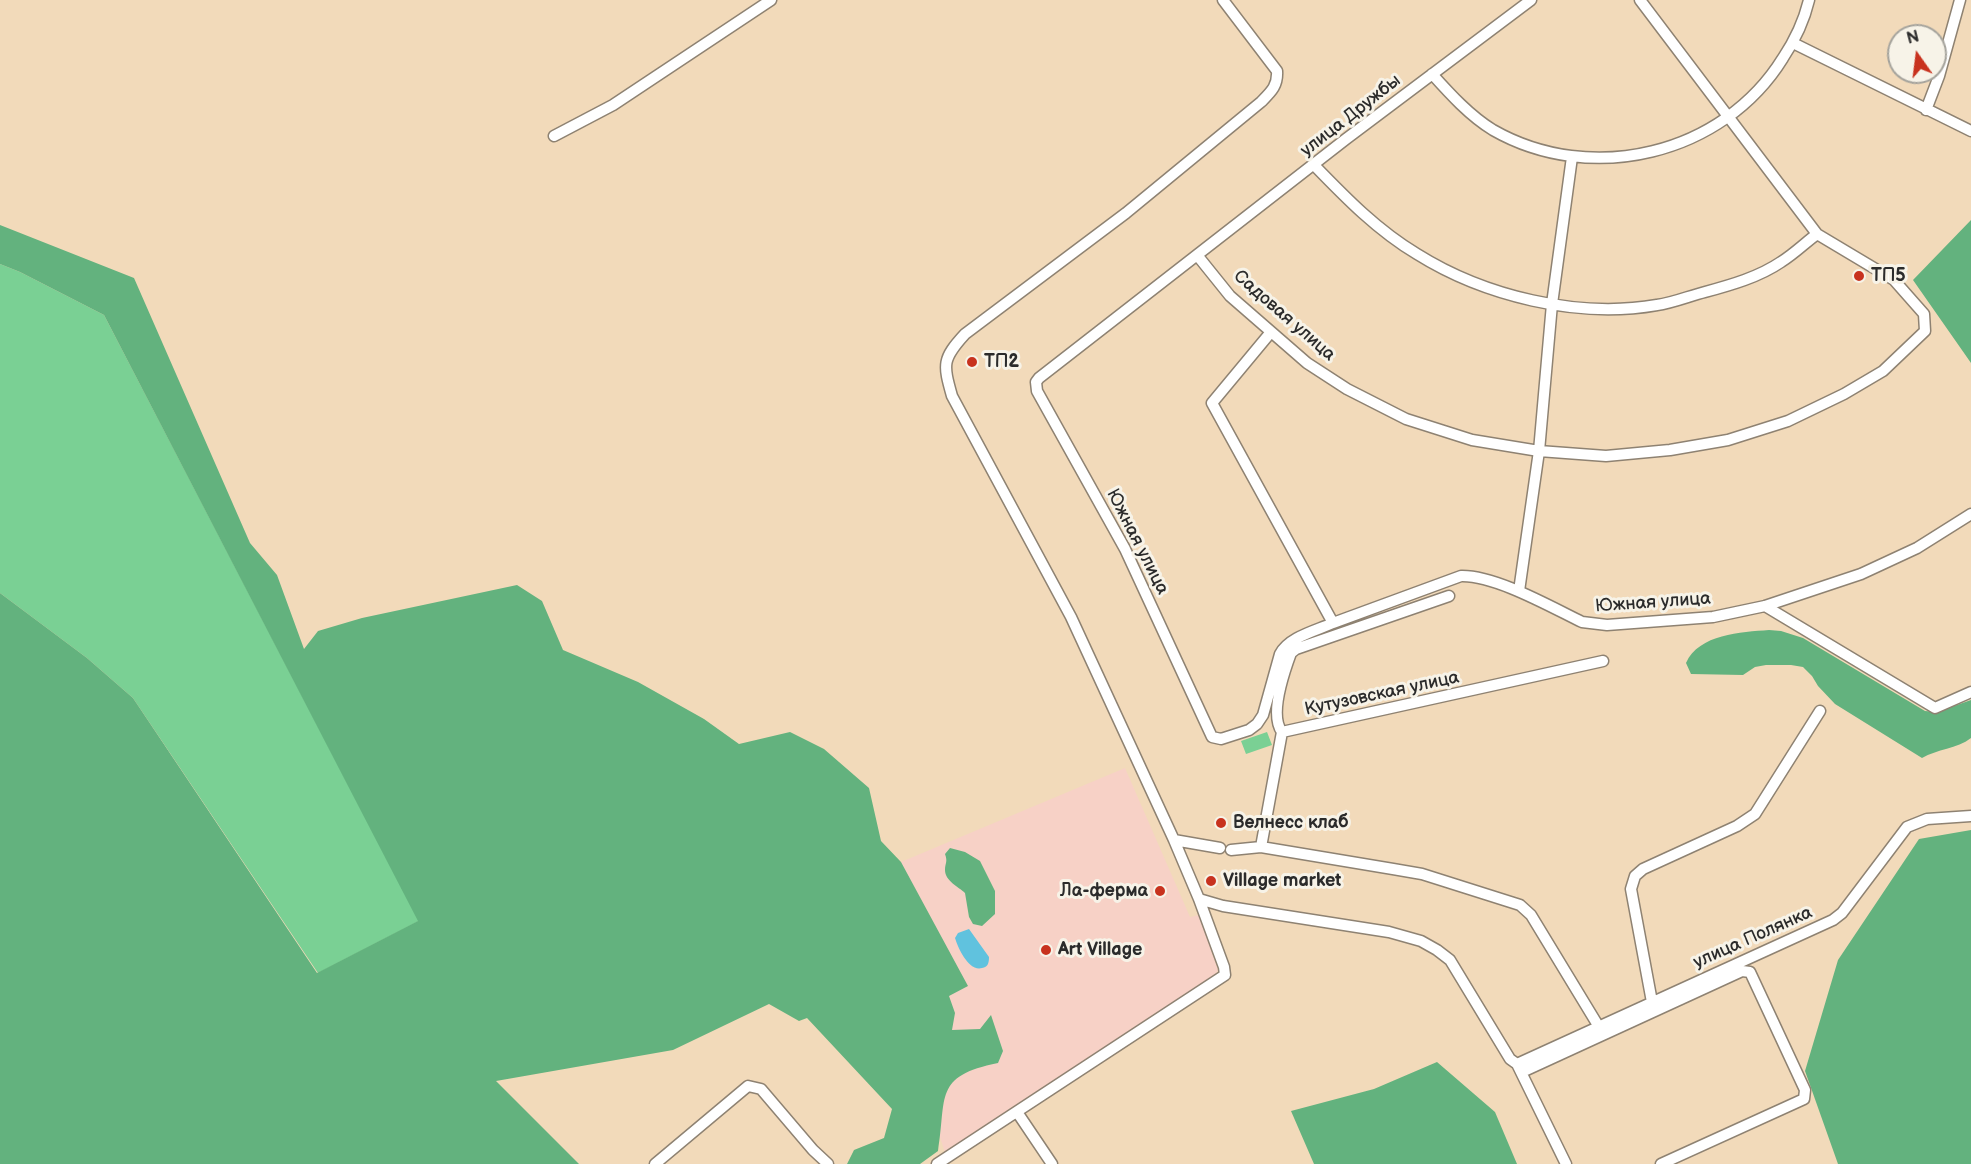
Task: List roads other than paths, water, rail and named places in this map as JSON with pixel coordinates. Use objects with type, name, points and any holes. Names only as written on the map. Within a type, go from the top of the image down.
[{"type":"street","points":[[554,136],[613,105],[771,0]]},
{"type":"street","points":[[937,1164],[1225,975],[1199,899],[1174,840],[1071,617],[952,396],[946,372],[949,352],[965,334],[1126,213],[1261,102],[1273,89],[1277,81],[1277,71],[1223,0]]},
{"type":"street","name":"улица Дружбы","points":[[1197,255],[1432,74],[1516,5],[1531,0]]},
{"type":"street","points":[[1314,165],[1356,209],[1418,255],[1478,285],[1520,298],[1552,304],[1612,309],[1657,305],[1741,282],[1780,263],[1817,234],[1640,0]]},
{"type":"street","points":[[1432,74],[1455,99],[1492,129],[1550,153],[1572,157],[1613,158],[1639,155],[1669,148],[1700,135],[1729,118],[1755,95],[1776,70],[1793,43],[1809,0]]},
{"type":"street","points":[[1926,110],[1939,76],[1960,0]]},
{"type":"street","points":[[1793,43],[1971,131]]},
{"type":"street","points":[[1520,591],[1539,451],[1552,304],[1572,157]]},
{"type":"street","name":"Садовая улица","points":[[1197,255],[1230,296],[1307,363],[1339,384],[1406,419],[1472,440],[1539,451],[1606,456],[1670,450],[1728,440],[1788,421],[1844,394],[1883,371],[1925,331],[1924,314],[1894,280],[1817,234]]},
{"type":"street","name":"Южная улица","points":[[1197,255],[1039,378],[1036,387],[1125,549],[1212,737],[1221,739],[1249,730],[1257,724],[1263,715],[1280,654],[1283,647],[1290,642],[1333,623],[1461,576],[1470,576],[1520,591],[1582,622],[1599,625],[1713,616],[1765,606],[1861,574],[1917,548],[1971,514]]},
{"type":"street","points":[[1271,332],[1212,403],[1333,623]]},
{"type":"street","points":[[1261,847],[1282,732],[1276,719],[1277,702],[1291,653],[1296,649],[1449,596]]},
{"type":"street","points":[[1765,606],[1935,708],[1971,692]]},
{"type":"street","name":"Кутузовская улица","points":[[1282,732],[1603,661]]},
{"type":"street","points":[[1652,1002],[1631,889],[1635,876],[1642,869],[1737,826],[1755,814],[1820,711]]},
{"type":"street","name":"улица Полянка","points":[[1520,1068],[1599,1027],[1833,920],[1842,913],[1907,827],[1927,819],[1971,816]]},
{"type":"street","points":[[1174,840],[1220,848]]},
{"type":"street","points":[[1232,850],[1261,847],[1422,874],[1520,905],[1531,915],[1599,1027]]},
{"type":"street","points":[[1199,899],[1223,906],[1361,927],[1421,941],[1437,950],[1450,960],[1510,1059],[1520,1068],[1566,1164]]},
{"type":"street","points":[[1520,1068],[1742,971],[1750,972],[1754,975],[1805,1090],[1804,1098],[1661,1164]]},
{"type":"street","points":[[655,1164],[748,1086],[761,1089],[813,1150],[828,1164]]},
{"type":"street","points":[[1017,1112],[1052,1164]]},
{"type":"water","points":[[969,929],[989,957],[988,964],[984,967],[977,968],[969,963],[956,942],[955,938],[958,933]]},
{"type":"place","name":"ТП5","points":[[1859,276]]},
{"type":"place","name":"ТП2","points":[[972,362]]},
{"type":"place","name":"Велнесс клаб","points":[[1221,823]]},
{"type":"place","name":"Village market","points":[[1211,881]]},
{"type":"place","name":"Ла-ферма","points":[[1160,891]]},
{"type":"place","name":"Art Village","points":[[1046,950]]}]
